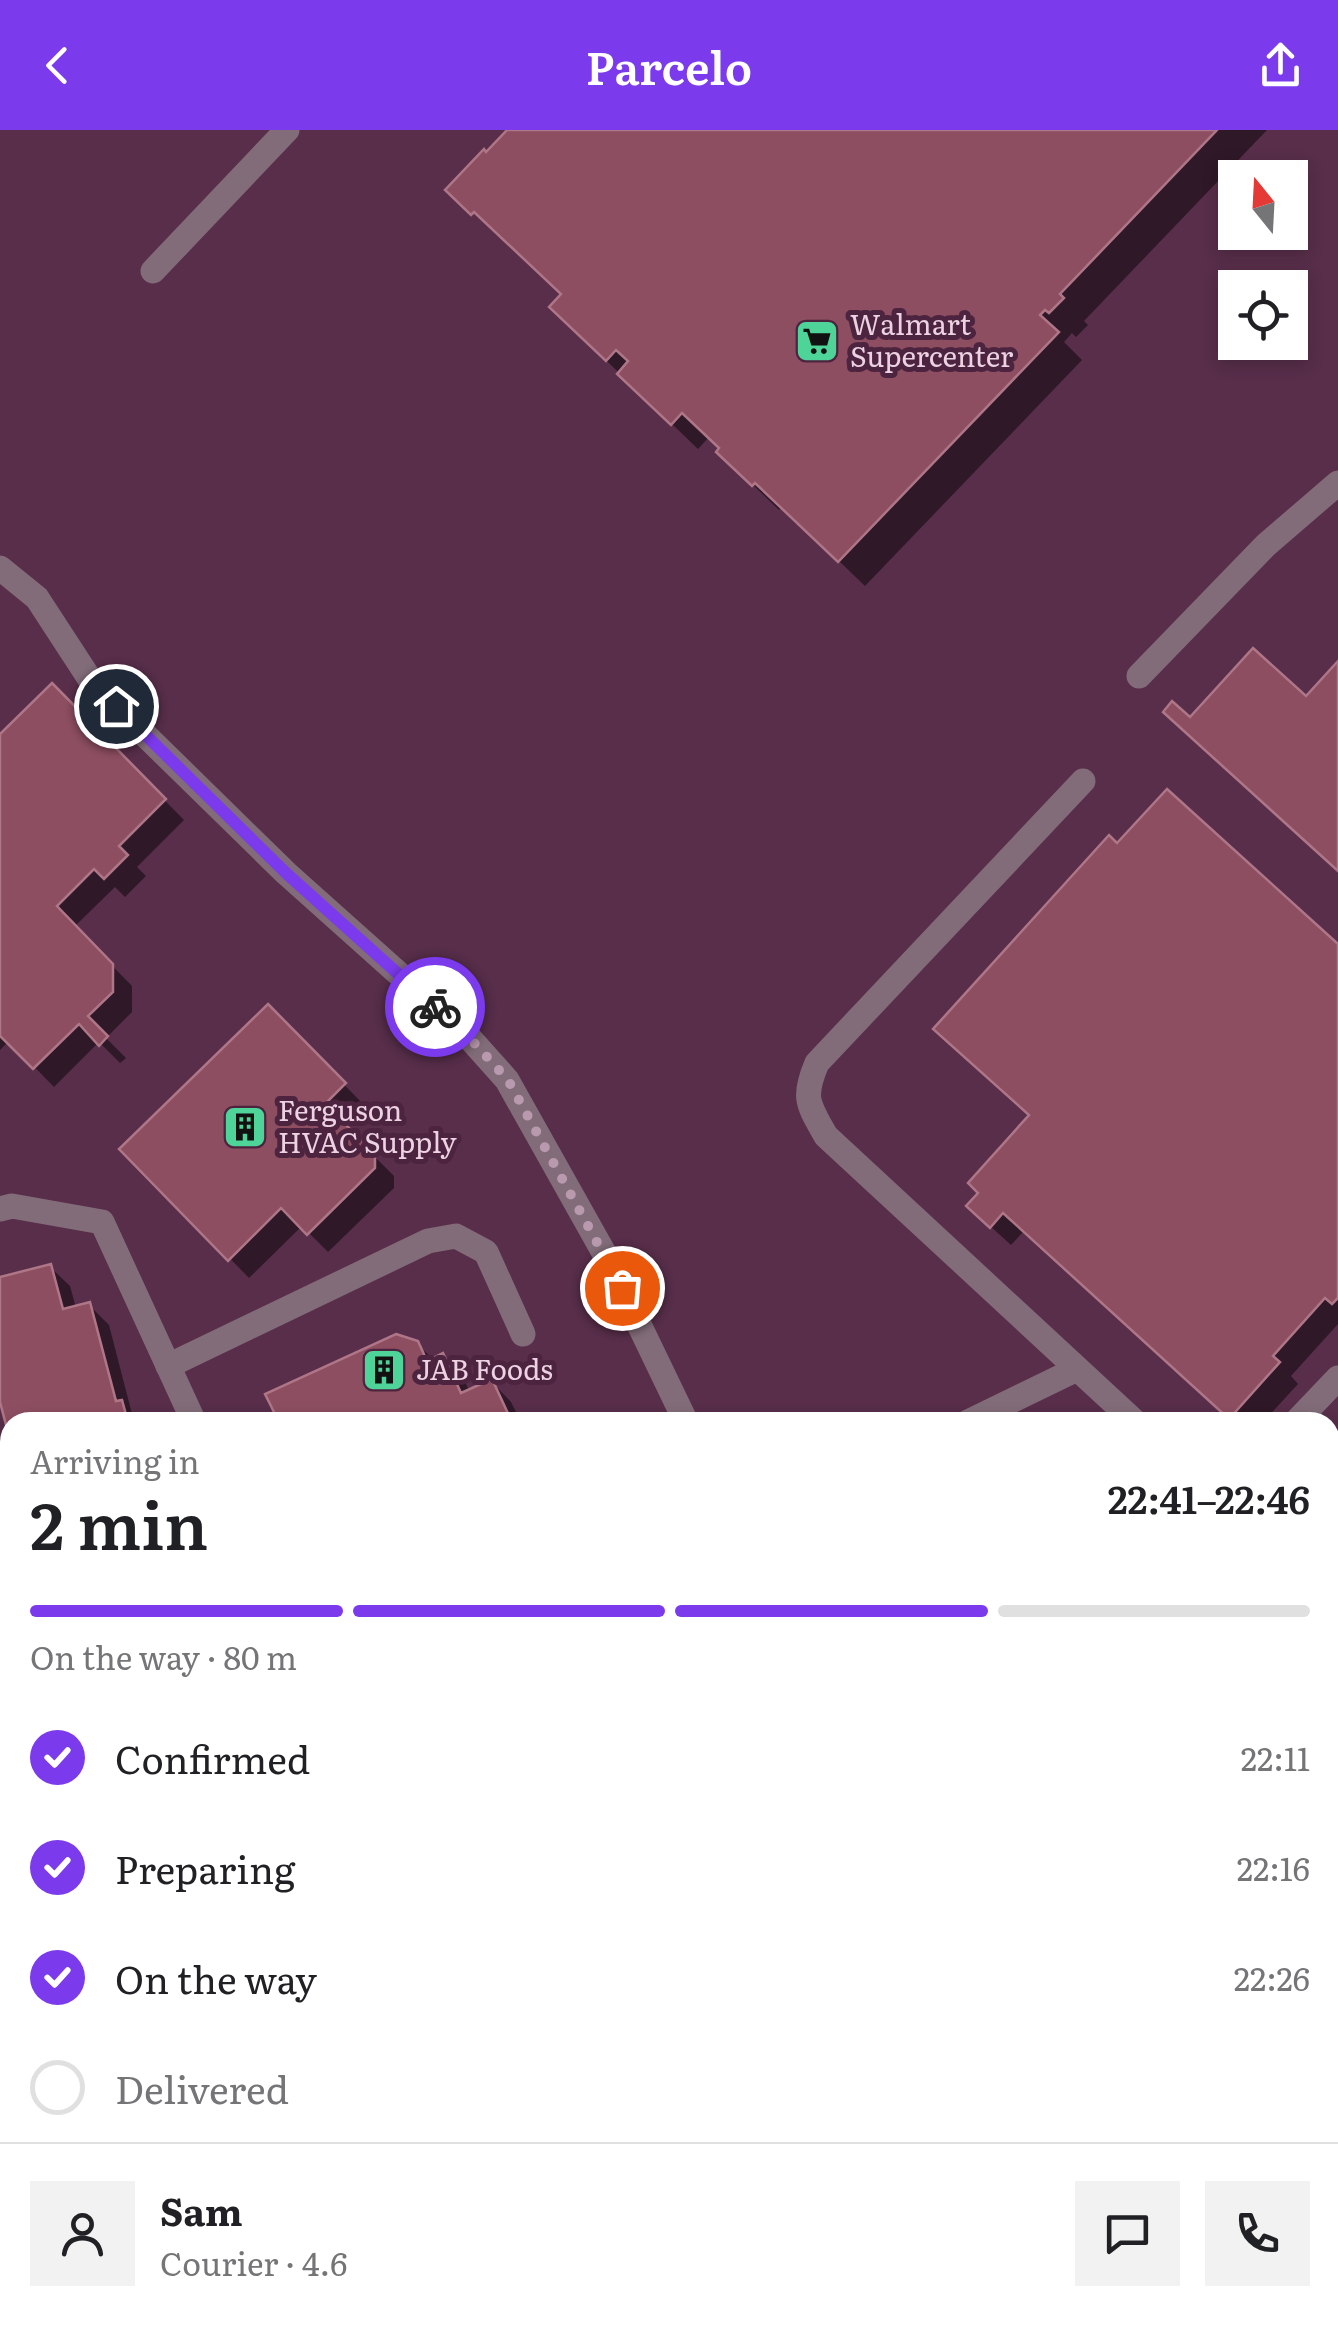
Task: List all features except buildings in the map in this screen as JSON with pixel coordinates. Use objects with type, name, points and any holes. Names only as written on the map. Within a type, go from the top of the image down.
[{"type":"street","points":[[152,271],[287,130]]},
{"type":"street","points":[[1139,676],[1266,545],[1336,492]]},
{"type":"street","points":[[0,568],[37,598],[93,684],[299,885],[465,1033],[508,1080],[608,1260],[681,1412]]},
{"type":"street","points":[[1084,781],[817,1064],[807,1087],[812,1110],[826,1136],[1125,1412]]},
{"type":"street","points":[[0,1210],[12,1206],[102,1222],[189,1412]]},
{"type":"street","points":[[168,1366],[428,1241],[456,1236],[486,1252],[523,1334]]},
{"type":"street","points":[[989,1412],[1077,1369]]},
{"type":"street","points":[[1306,1412],[1338,1378]]},
{"type":"way so far","points":[[435,1007],[508,1080],[622,1288]]},
{"type":"place","name":"Walmart Supercenter","points":[[817,341]]},
{"type":"place","name":"Ferguson HVAC Supply","points":[[245,1127]]},
{"type":"place","name":"JAB Foods","points":[[384,1370]]},
{"type":"route","points":[[116,706],[286,873],[435,1007]]}]
